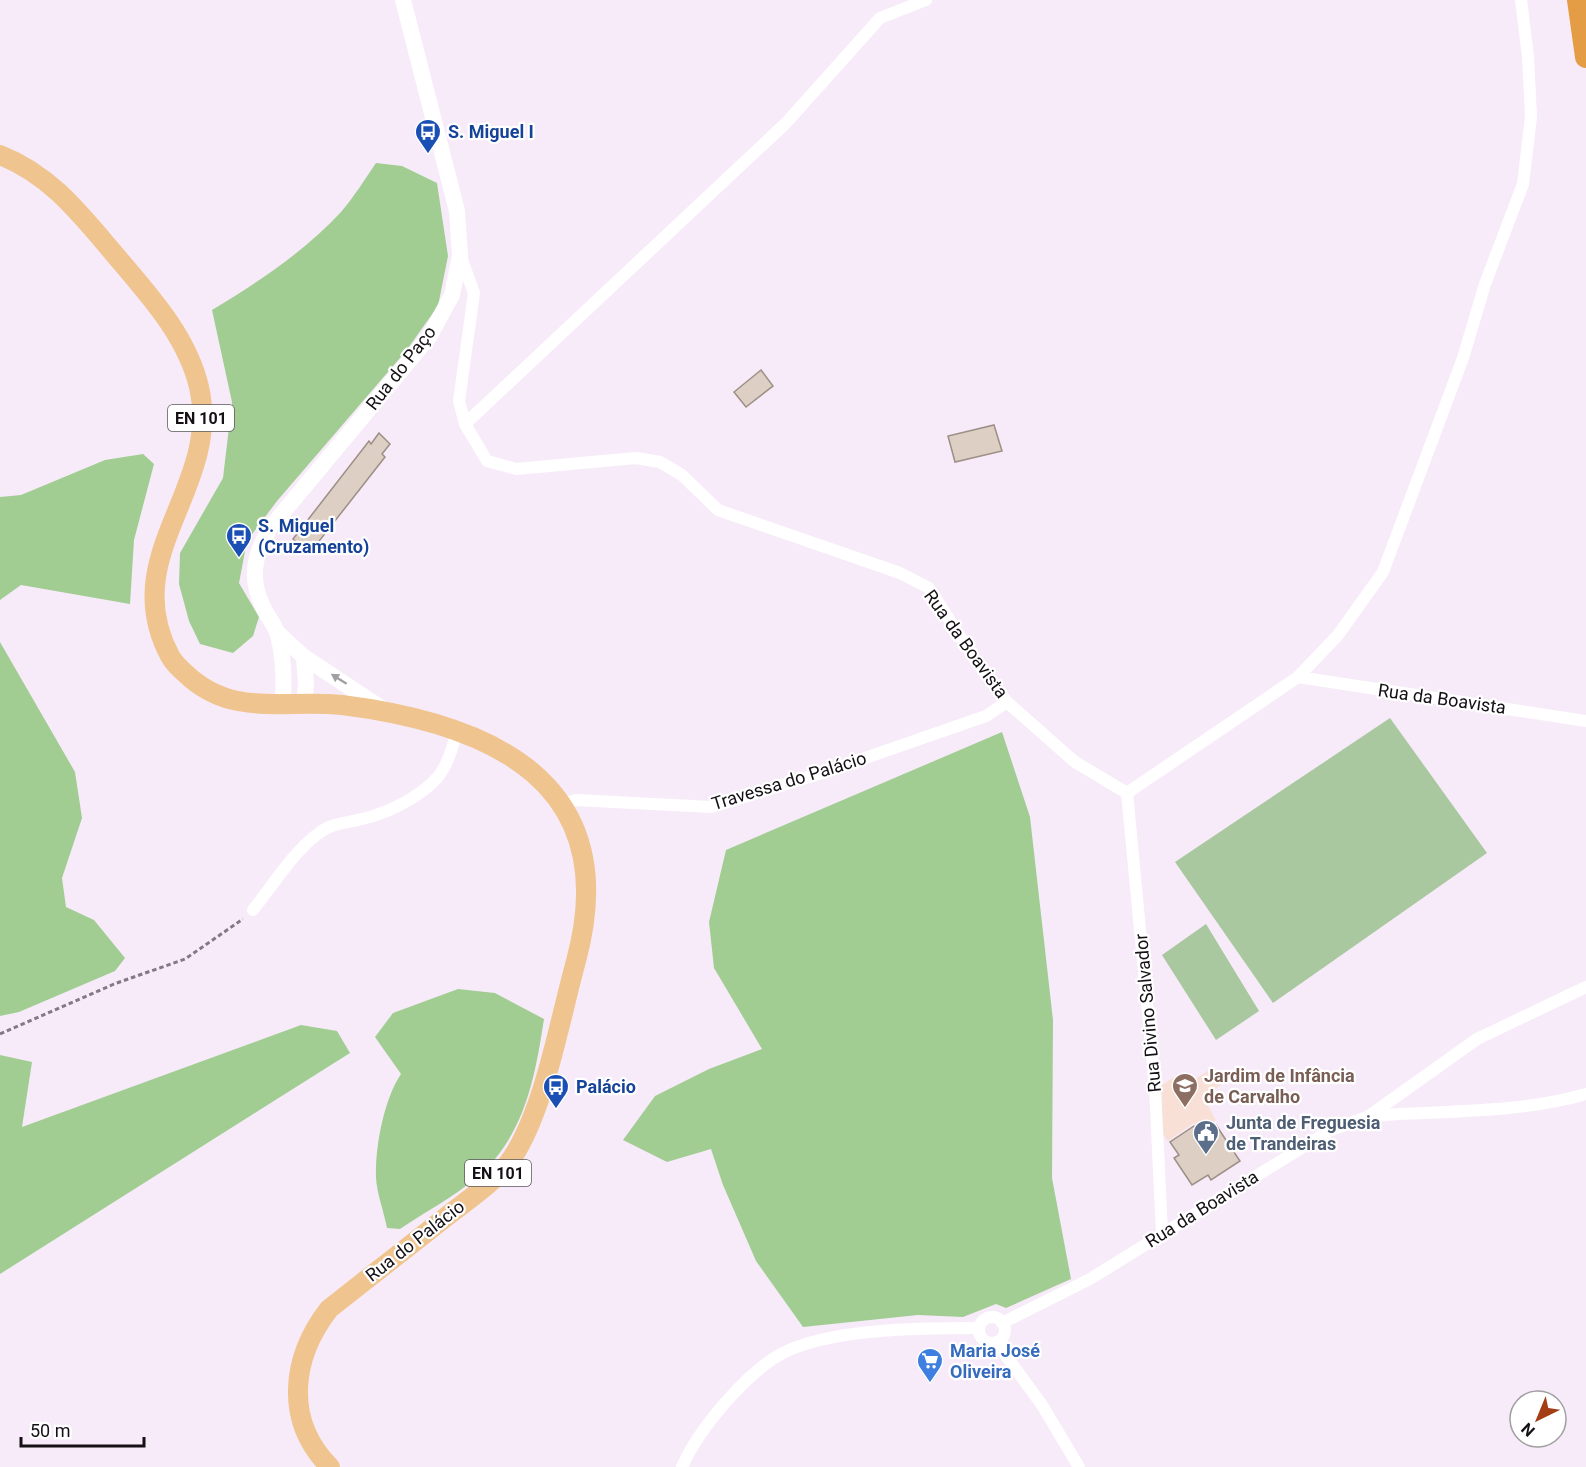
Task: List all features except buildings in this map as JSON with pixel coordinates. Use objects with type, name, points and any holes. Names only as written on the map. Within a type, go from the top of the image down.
[{"type":"highway","points":[[1578,0],[1586,57]]},
{"type":"main road","name":"EN 101","points":[[0,155],[30,168],[62,193],[149,294],[185,347],[200,388],[200,443],[194,470],[154,574],[153,611],[159,635],[173,662],[201,688],[222,699],[248,703],[304,704],[408,715],[489,743],[522,762],[543,781],[561,804]]},
{"type":"main road","name":"Rua do Palácio","points":[[330,1467],[303,1426],[297,1388],[302,1356],[313,1330],[329,1309],[488,1184],[515,1155],[532,1120],[584,933],[588,885],[580,841],[561,804]]},
{"type":"street","name":"Rua do Paço","points":[[283,705],[284,659],[277,632],[262,606],[253,580],[257,550],[270,528],[429,337],[452,295],[460,256],[457,211],[403,0]]},
{"type":"street","points":[[465,424],[786,123],[880,18],[926,0]]},
{"type":"street","points":[[1127,793],[1298,677],[1338,635],[1383,572],[1463,358],[1485,284],[1522,184],[1531,117],[1521,0]]},
{"type":"street","name":"Rua da Boavista","points":[[460,256],[474,293],[459,401],[465,424],[488,461],[516,469],[636,458],[660,462],[682,475],[718,510],[900,573],[929,588],[976,661],[1007,702],[1075,762],[1127,793]]},
{"type":"street","points":[[277,632],[304,657],[387,712]]},
{"type":"street","points":[[304,657],[306,684],[304,704]]},
{"type":"street","name":"Rua da Boavista","points":[[1298,677],[1586,721]]},
{"type":"street","name":"Travessa do Palácio","points":[[561,804],[576,800],[711,807],[822,773],[986,716],[1007,702]]},
{"type":"street","points":[[253,909],[318,834],[333,825],[367,818],[389,810],[421,792],[437,777],[449,757],[456,732]]},
{"type":"street","name":"Rua Divino Salvador","points":[[1127,793],[1155,1087],[1162,1233]]},
{"type":"street","name":"Rua da Boavista","points":[[1002,1323],[1090,1279],[1329,1131],[1369,1116],[1478,1039],[1586,987]]},
{"type":"street","points":[[1369,1116],[1485,1109],[1561,1101],[1586,1094]]},
{"type":"street","points":[[682,1467],[706,1425],[728,1400],[780,1355],[821,1340],[865,1333],[979,1328],[988,1318],[997,1318],[1002,1323],[1004,1335],[996,1342]]},
{"type":"street","points":[[979,1328],[983,1340],[996,1342],[1042,1405],[1079,1467]]},
{"type":"path","points":[[0,1034],[114,984],[185,959],[232,928],[253,909]]},
{"type":"shaded area","name":"Jardim de Infância de Carvalho","points":[[1214,1067],[1224,1083],[1203,1097],[1216,1120],[1200,1131],[1194,1123],[1168,1141],[1162,1133],[1159,1087],[1179,1074],[1187,1084]]},
{"type":"green space","points":[[376,163],[402,166],[437,183],[448,256],[438,306],[406,351],[277,501],[247,541],[239,583],[259,617],[253,636],[233,653],[200,644],[189,621],[179,584],[180,553],[223,478],[232,402],[212,310],[263,277],[327,227],[355,194]]},
{"type":"green space","points":[[143,454],[154,464],[134,540],[130,604],[21,585],[0,600],[0,497],[21,495],[105,460]]},
{"type":"green space","points":[[0,642],[75,772],[82,818],[62,878],[66,907],[94,920],[125,958],[115,971],[19,1012],[0,1016]]},
{"type":"green space","points":[[1390,718],[1487,853],[1273,1003],[1175,862]]},
{"type":"green space","points":[[1002,732],[1030,817],[1053,1020],[1052,1178],[1071,1279],[1006,1308],[996,1304],[963,1317],[918,1315],[803,1327],[756,1261],[723,1185],[711,1149],[667,1162],[623,1140],[655,1096],[709,1069],[762,1049],[714,968],[709,922],[726,850]]},
{"type":"green space","points":[[1206,924],[1259,1011],[1216,1040],[1162,955]]},
{"type":"green space","points":[[458,989],[495,993],[544,1019],[532,1084],[517,1124],[506,1143],[477,1177],[400,1229],[387,1228],[376,1178],[377,1152],[385,1110],[401,1074],[375,1037],[393,1013]]},
{"type":"green space","points":[[301,1025],[337,1031],[350,1053],[0,1274],[0,1055],[32,1062],[22,1127]]},
{"type":"place","name":"S. Miguel I","points":[[428,155]]},
{"type":"place","name":"S. Miguel (Cruzamento)","points":[[239,559]]},
{"type":"place","name":"Jardim de Infância de Carvalho","points":[[1185,1109]]},
{"type":"place","name":"Palácio","points":[[556,1110]]},
{"type":"place","name":"Junta de Freguesia de Trandeiras","points":[[1206,1156]]},
{"type":"place","name":"Maria José Oliveira","points":[[930,1384]]}]
